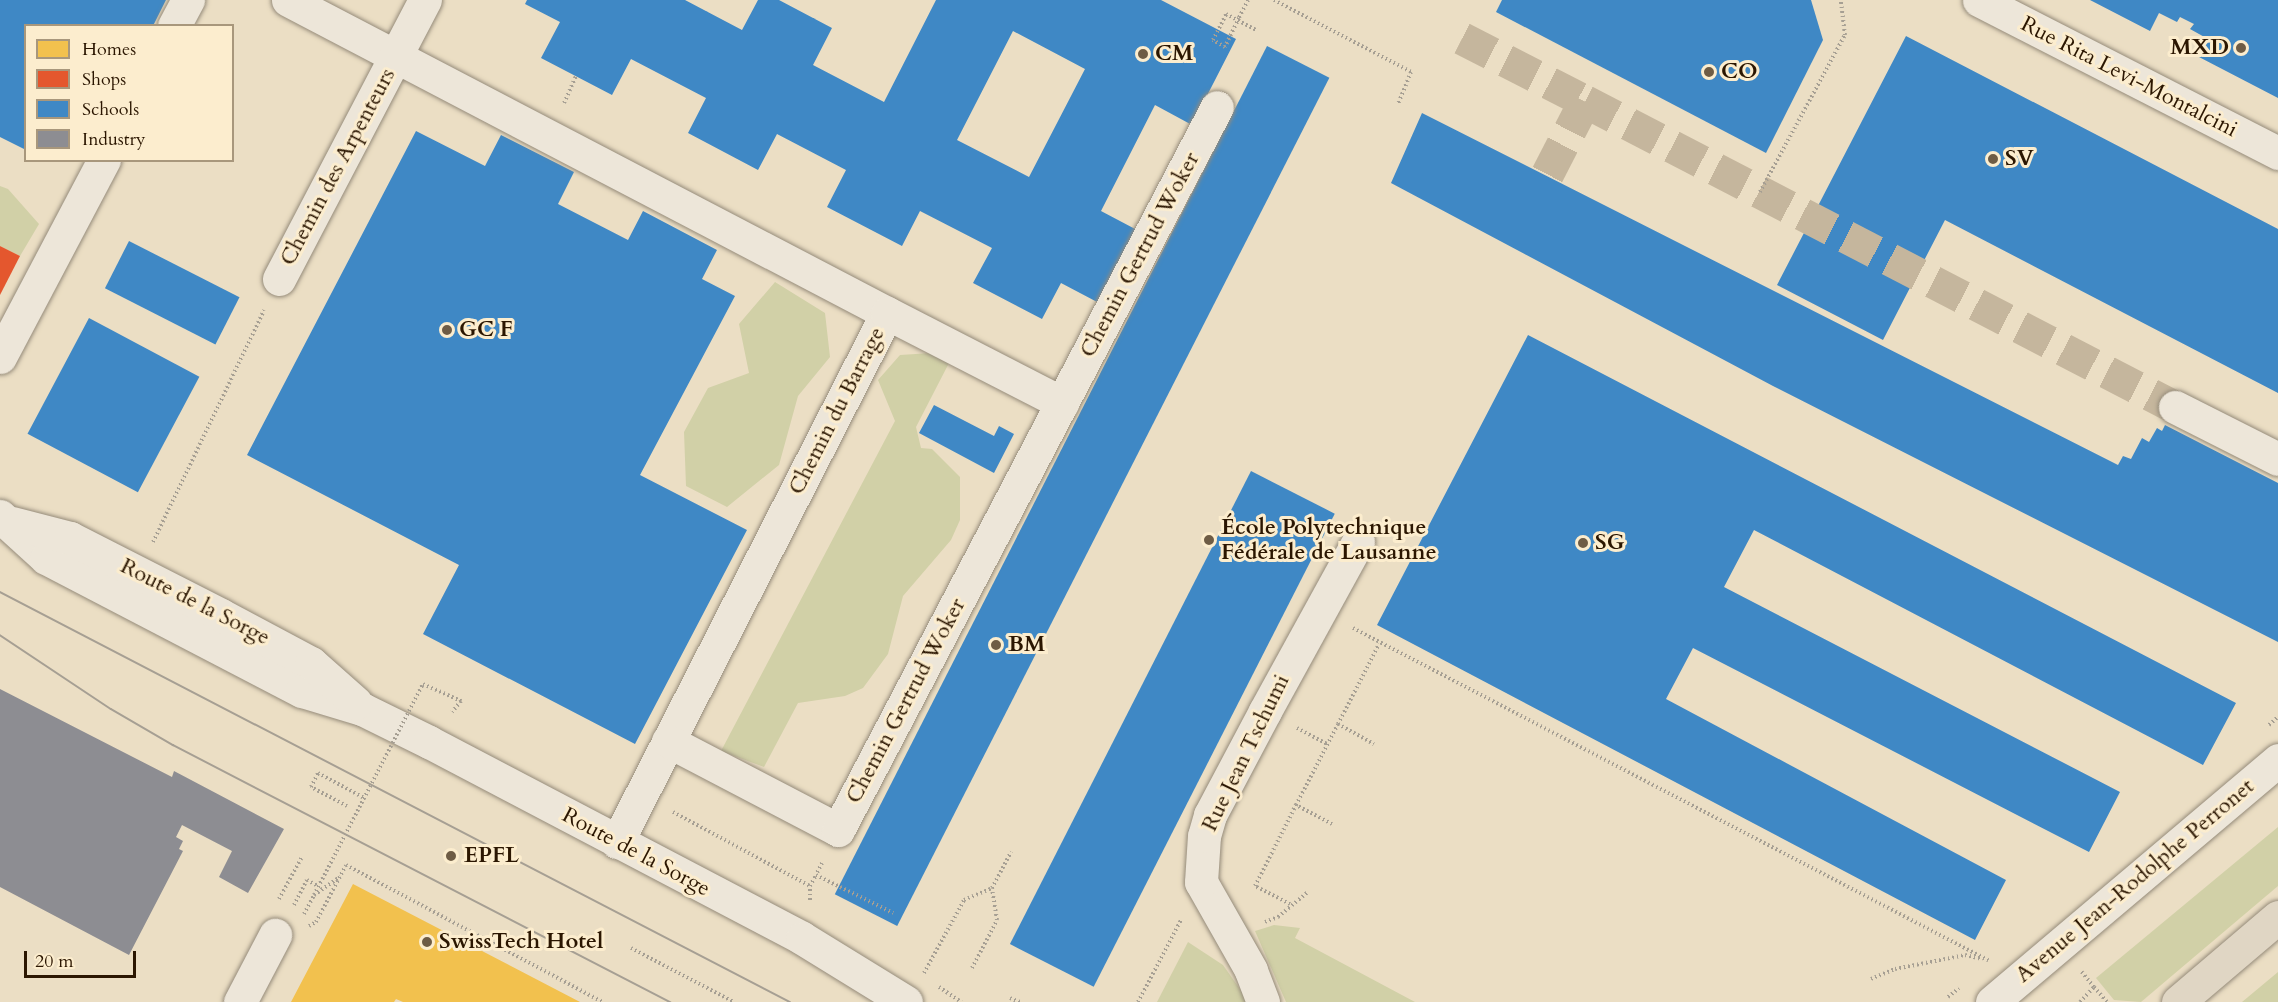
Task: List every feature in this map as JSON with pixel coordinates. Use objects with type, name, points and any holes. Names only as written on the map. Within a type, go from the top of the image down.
[{"type":"main road","points":[[2178,1002],[2278,917]]},
{"type":"street","points":[[175,24],[188,0]]},
{"type":"street","name":"Chemin des Arpenteurs","points":[[288,0],[397,54]]},
{"type":"street","name":"Chemin des Arpenteurs","points":[[279,279],[425,0]]},
{"type":"street","name":"Rue Rita Levi-Montalcini","points":[[1979,0],[2278,153]]},
{"type":"street","name":"Chemin du Barrage","points":[[397,54],[887,313],[617,842]]},
{"type":"street","name":"Chemin Gertrud Woker","points":[[669,741],[838,830],[1217,107]]},
{"type":"street","points":[[0,357],[103,162]]},
{"type":"street","points":[[887,313],[1062,403]]},
{"type":"street","points":[[2175,407],[2278,459]]},
{"type":"street","name":"Route de la Sorge","points":[[6,520],[70,538],[238,624],[311,663],[362,709],[802,938],[912,992]]},
{"type":"street","name":"Rue Jean Tschumi","points":[[1201,882],[1204,836],[1210,815],[1358,542]]},
{"type":"street","name":"Avenue Jean-Rodolphe Perronet","points":[[1992,1002],[2278,760]]},
{"type":"street","points":[[1201,882],[1251,970],[1263,1002]]},
{"type":"street","points":[[240,1002],[290,921]]},
{"type":"path","points":[[1248,0],[1239,18],[1234,27],[1225,47],[1213,40],[1226,14],[1236,20],[1246,25],[1256,30]]},
{"type":"path","points":[[1274,0],[1411,72],[1398,104]]},
{"type":"path","points":[[1760,192],[1845,34],[1841,0]]},
{"type":"path","points":[[148,553],[279,279]]},
{"type":"path","points":[[1355,623],[1352,629],[1379,644],[1990,961],[1965,955],[1895,969],[1871,979]]},
{"type":"path","points":[[1290,904],[1255,886],[1379,644]]},
{"type":"path","points":[[314,895],[423,684],[461,701],[454,713],[444,708]]},
{"type":"path","points":[[1338,724],[1374,744]]},
{"type":"path","points":[[347,806],[311,787],[318,773],[364,798]]},
{"type":"path","points":[[640,795],[810,886],[823,859]]},
{"type":"path","points":[[1296,805],[1332,824]]},
{"type":"path","points":[[972,968],[997,920],[992,888],[1011,852]]},
{"type":"path","points":[[302,858],[277,905],[290,921],[316,922],[346,865],[603,1002]]},
{"type":"path","points":[[816,875],[893,913]]},
{"type":"path","points":[[290,921],[314,895],[340,877]]},
{"type":"path","points":[[290,921],[307,880],[318,886]]},
{"type":"path","points":[[1138,1002],[1201,882]]},
{"type":"path","points":[[912,992],[964,900],[992,888]]},
{"type":"path","points":[[1231,935],[1278,918],[1290,904],[1308,892]]},
{"type":"path","points":[[630,948],[734,1002]]},
{"type":"path","points":[[2074,963],[2107,1002]]},
{"type":"path","points":[[2080,1002],[2094,987]]},
{"type":"path","points":[[1010,998],[1020,1002]]},
{"type":"green space","points":[[0,186],[8,189],[39,224],[20,256],[0,246]]},
{"type":"green space","points":[[775,282],[825,313],[830,357],[798,396],[779,465],[727,507],[686,486],[684,432],[708,388],[749,373],[739,324]]},
{"type":"green space","points":[[931,353],[949,363],[916,427],[921,448],[932,449],[960,477],[960,520],[951,540],[903,596],[888,654],[863,688],[845,696],[798,703],[764,767],[721,751],[895,421],[878,380],[900,355]]},
{"type":"green space","points":[[2278,827],[2278,886],[2141,1002],[2114,1000],[2096,978]]},
{"type":"green space","points":[[1274,925],[1300,928],[1295,938],[1415,1002],[1286,1002],[1255,931]]},
{"type":"green space","points":[[1188,942],[1223,965],[1249,1002],[1157,1002]]},
{"type":"green space","points":[[2278,972],[2278,1002],[2242,1002]]},
{"type":"building: Homes","points":[[353,884],[580,1002],[403,1002],[396,999],[394,1002],[291,1002]]},
{"type":"building: Shops","points":[[0,246],[20,256],[0,295]]},
{"type":"building: Schools","points":[[0,0],[166,0],[154,24],[24,24],[24,149],[0,137]]},
{"type":"building: Schools","points":[[527,0],[685,0],[742,30],[758,0],[779,0],[832,28],[813,65],[884,102],[936,0],[1161,0],[1236,39],[1192,125],[1155,105],[1101,211],[1137,230],[1099,303],[1061,283],[1042,319],[973,283],[992,248],[920,211],[902,246],[827,207],[846,170],[777,134],[758,170],[688,133],[706,98],[631,59],[612,95],[541,58],[560,22],[525,4]],"holes":[[[1013,31],[1085,69],[1029,177],[957,140]]]},
{"type":"building: Schools","name":"CO","points":[[1502,0],[1811,0],[1823,40],[1766,153],[1496,12]]},
{"type":"building: Schools","name":"MXD","points":[[2090,0],[2278,0],[2278,98],[2199,57],[2208,39],[2190,29],[2194,24],[2180,17],[2177,22],[2159,13],[2150,31]]},
{"type":"building: Schools","name":"SV","points":[[1906,36],[2278,229],[2278,393],[1945,220],[1883,340],[1777,285]]},
{"type":"building: Schools","name":"BM","points":[[1267,46],[1329,78],[897,926],[835,894]]},
{"type":"building: Schools","points":[[1422,113],[2118,465],[2123,456],[2131,459],[2142,438],[2149,442],[2157,428],[2162,431],[2165,425],[2278,483],[2278,642],[1773,386],[1391,183]]},
{"type":"building: Schools","points":[[416,131],[485,166],[501,135],[574,172],[558,204],[628,240],[643,211],[717,250],[702,279],[735,296],[640,475],[747,530],[635,744],[423,634],[459,565],[247,455]]},
{"type":"building: Schools","points":[[129,241],[239,297],[215,345],[105,288]]},
{"type":"building: Schools","points":[[89,318],[199,377],[138,492],[27,434]]},
{"type":"building: Schools","points":[[1528,335],[2236,703],[2203,765],[1754,530],[1724,587],[2120,792],[2089,852],[1693,648],[1666,699],[2006,880],[1975,940],[1377,625]]},
{"type":"building: Schools","points":[[934,405],[994,436],[999,426],[1014,434],[994,473],[919,433]]},
{"type":"building: Schools","points":[[1251,471],[1335,514],[1094,987],[1010,944]]},
{"type":"building: Industry","points":[[0,689],[172,777],[174,771],[284,829],[248,893],[219,877],[232,851],[182,825],[176,837],[183,841],[179,849],[183,851],[129,955],[0,887]]},
{"type":"tunnel","points":[[1462,38],[1585,101],[1546,177]]},
{"type":"tunnel","points":[[1585,101],[2175,407]]},
{"type":"tram line","points":[[0,592],[790,1002]]},
{"type":"tram line","points":[[0,635],[111,709],[173,745],[670,1002]]},
{"type":"place","name":"MXD","points":[[2241,48]]},
{"type":"place","name":"CM","points":[[1143,54]]},
{"type":"place","name":"CO","points":[[1709,72]]},
{"type":"place","name":"SV","points":[[1993,159]]},
{"type":"place","name":"GC F","points":[[447,330]]},
{"type":"place","name":"École Polytechnique Fédérale de Lausanne","points":[[1209,540]]},
{"type":"place","name":"SG","points":[[1583,543]]},
{"type":"place","name":"BM","points":[[996,645]]},
{"type":"place","name":"EPFL","points":[[451,856]]},
{"type":"place","name":"SwissTech Hotel","points":[[427,942]]}]
